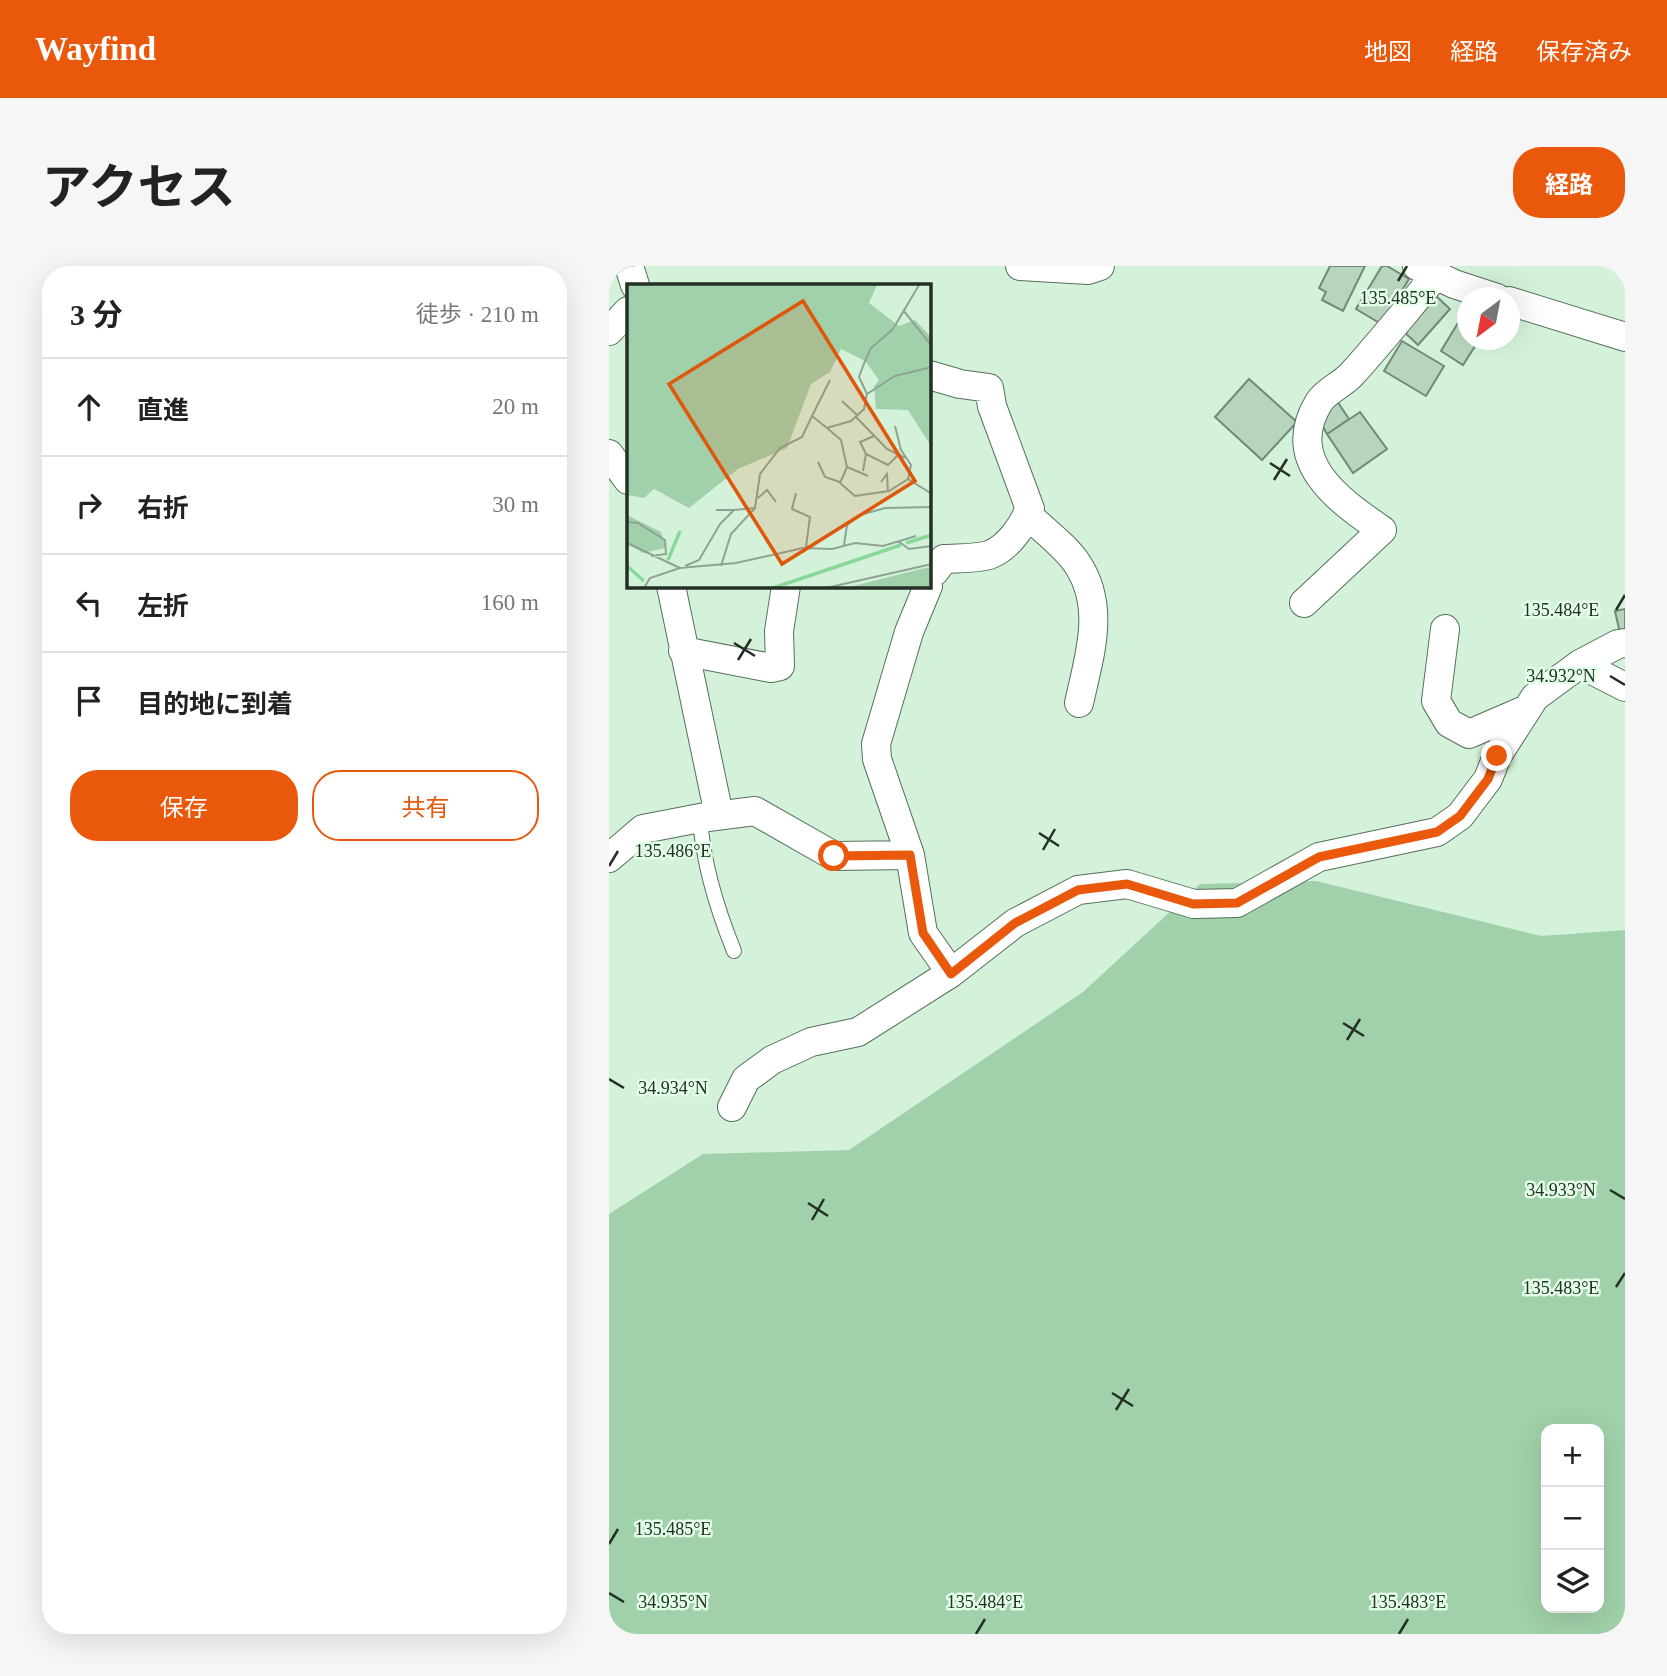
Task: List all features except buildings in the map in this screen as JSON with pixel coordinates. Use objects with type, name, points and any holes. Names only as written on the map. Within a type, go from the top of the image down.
[{"type":"street","points":[[629,266],[635,284]]},
{"type":"street","points":[[1020,266],[1088,270],[1100,266]]},
{"type":"street","points":[[1304,603],[1382,530],[1354,511],[1321,481],[1308,452],[1308,429],[1320,400],[1349,377],[1426,270],[1463,287]]},
{"type":"street","points":[[1520,304],[1625,337]]},
{"type":"street","points":[[609,331],[627,312]]},
{"type":"street","points":[[931,376],[960,384],[989,388],[992,406],[1030,509],[1007,543],[988,555],[944,559],[931,576]]},
{"type":"street","points":[[1027,514],[1078,563],[1091,592],[1094,636],[1079,703]]},
{"type":"street","points":[[671,588],[709,817]]},
{"type":"street","points":[[683,651],[771,668],[780,666],[779,631],[786,588]]},
{"type":"street","points":[[926,588],[909,632],[876,744],[877,759],[910,855],[923,933],[951,974]]},
{"type":"street","points":[[1444,629],[1436,701],[1449,723],[1469,734],[1527,709]]},
{"type":"street","points":[[732,1107],[746,1079],[772,1060],[811,1042],[859,1032],[951,974],[1015,923],[1078,890],[1127,884],[1193,904],[1237,903],[1319,857],[1437,832],[1460,816],[1488,779],[1497,756],[1535,697],[1580,664],[1625,643]]},
{"type":"street","points":[[1580,664],[1625,687]]},
{"type":"street","points":[[609,858],[643,829],[755,811],[834,856],[910,855]]},
{"type":"lane","points":[[709,817],[702,847],[734,951]]},
{"type":"green space","points":[[1316,881],[1541,936],[1625,930],[1625,1634],[609,1634],[609,1214],[703,1154],[849,1150],[1083,992],[1200,884]]},
{"type":"route","points":[[834,856],[910,855],[923,933],[951,974],[1015,923],[1078,890],[1127,884],[1193,904],[1237,903],[1319,857],[1437,832],[1460,816],[1488,779],[1497,756]]}]
